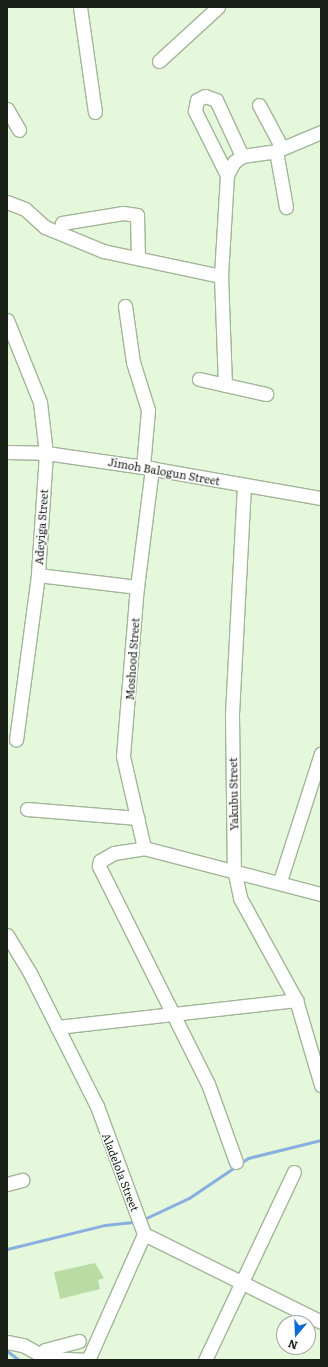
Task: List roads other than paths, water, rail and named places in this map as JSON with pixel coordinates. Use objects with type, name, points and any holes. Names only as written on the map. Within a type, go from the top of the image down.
[{"type":"street","points":[[80,7],[95,112]]},
{"type":"street","points":[[159,61],[218,7]]},
{"type":"street","points":[[227,175],[195,111],[197,100],[205,96],[216,100],[242,156]]},
{"type":"street","points":[[259,105],[279,149],[286,206]]},
{"type":"street","points":[[7,109],[19,130]]},
{"type":"street","points":[[224,385],[221,276],[227,175],[234,162],[242,156],[279,149],[321,132]]},
{"type":"street","points":[[7,202],[25,209],[45,227],[74,240],[138,258],[221,276]]},
{"type":"street","points":[[62,223],[123,213],[137,215],[138,258]]},
{"type":"street","name":"Moshood Street","points":[[125,306],[133,362],[148,410],[148,468],[124,756],[144,848]]},
{"type":"street","name":"Adeyiga Street","points":[[7,320],[40,402],[46,453],[38,575],[16,740]]},
{"type":"street","points":[[199,379],[266,394]]},
{"type":"street","name":"Jimoh Balogun Street","points":[[7,452],[46,453],[148,468],[321,498]]},
{"type":"street","name":"Yakubu Street","points":[[244,485],[232,715],[234,869],[240,898],[296,1000],[321,1085]]},
{"type":"street","points":[[38,575],[137,587]]},
{"type":"street","points":[[280,881],[321,752]]},
{"type":"street","points":[[27,809],[138,818]]},
{"type":"street","points":[[236,1162],[208,1084],[174,1013],[99,866],[103,858],[144,848],[234,869],[321,894]]},
{"type":"street","name":"Aladelola Street","points":[[7,935],[57,1027],[97,1106],[144,1232]]},
{"type":"street","points":[[57,1027],[296,1000]]},
{"type":"street","points":[[205,1360],[242,1285],[294,1172]]},
{"type":"street","points":[[7,1184],[22,1180]]},
{"type":"street","points":[[7,1342],[23,1345],[39,1356],[88,1360],[144,1232],[242,1285],[321,1322]]},
{"type":"street","points":[[39,1356],[45,1350],[79,1341]]},
{"type":"waterway","points":[[142,1220],[189,1198],[248,1158],[321,1140]]},
{"type":"waterway","points":[[7,1249],[105,1225],[135,1222]]},
{"type":"waterway","points":[[7,1351],[19,1360]]}]
